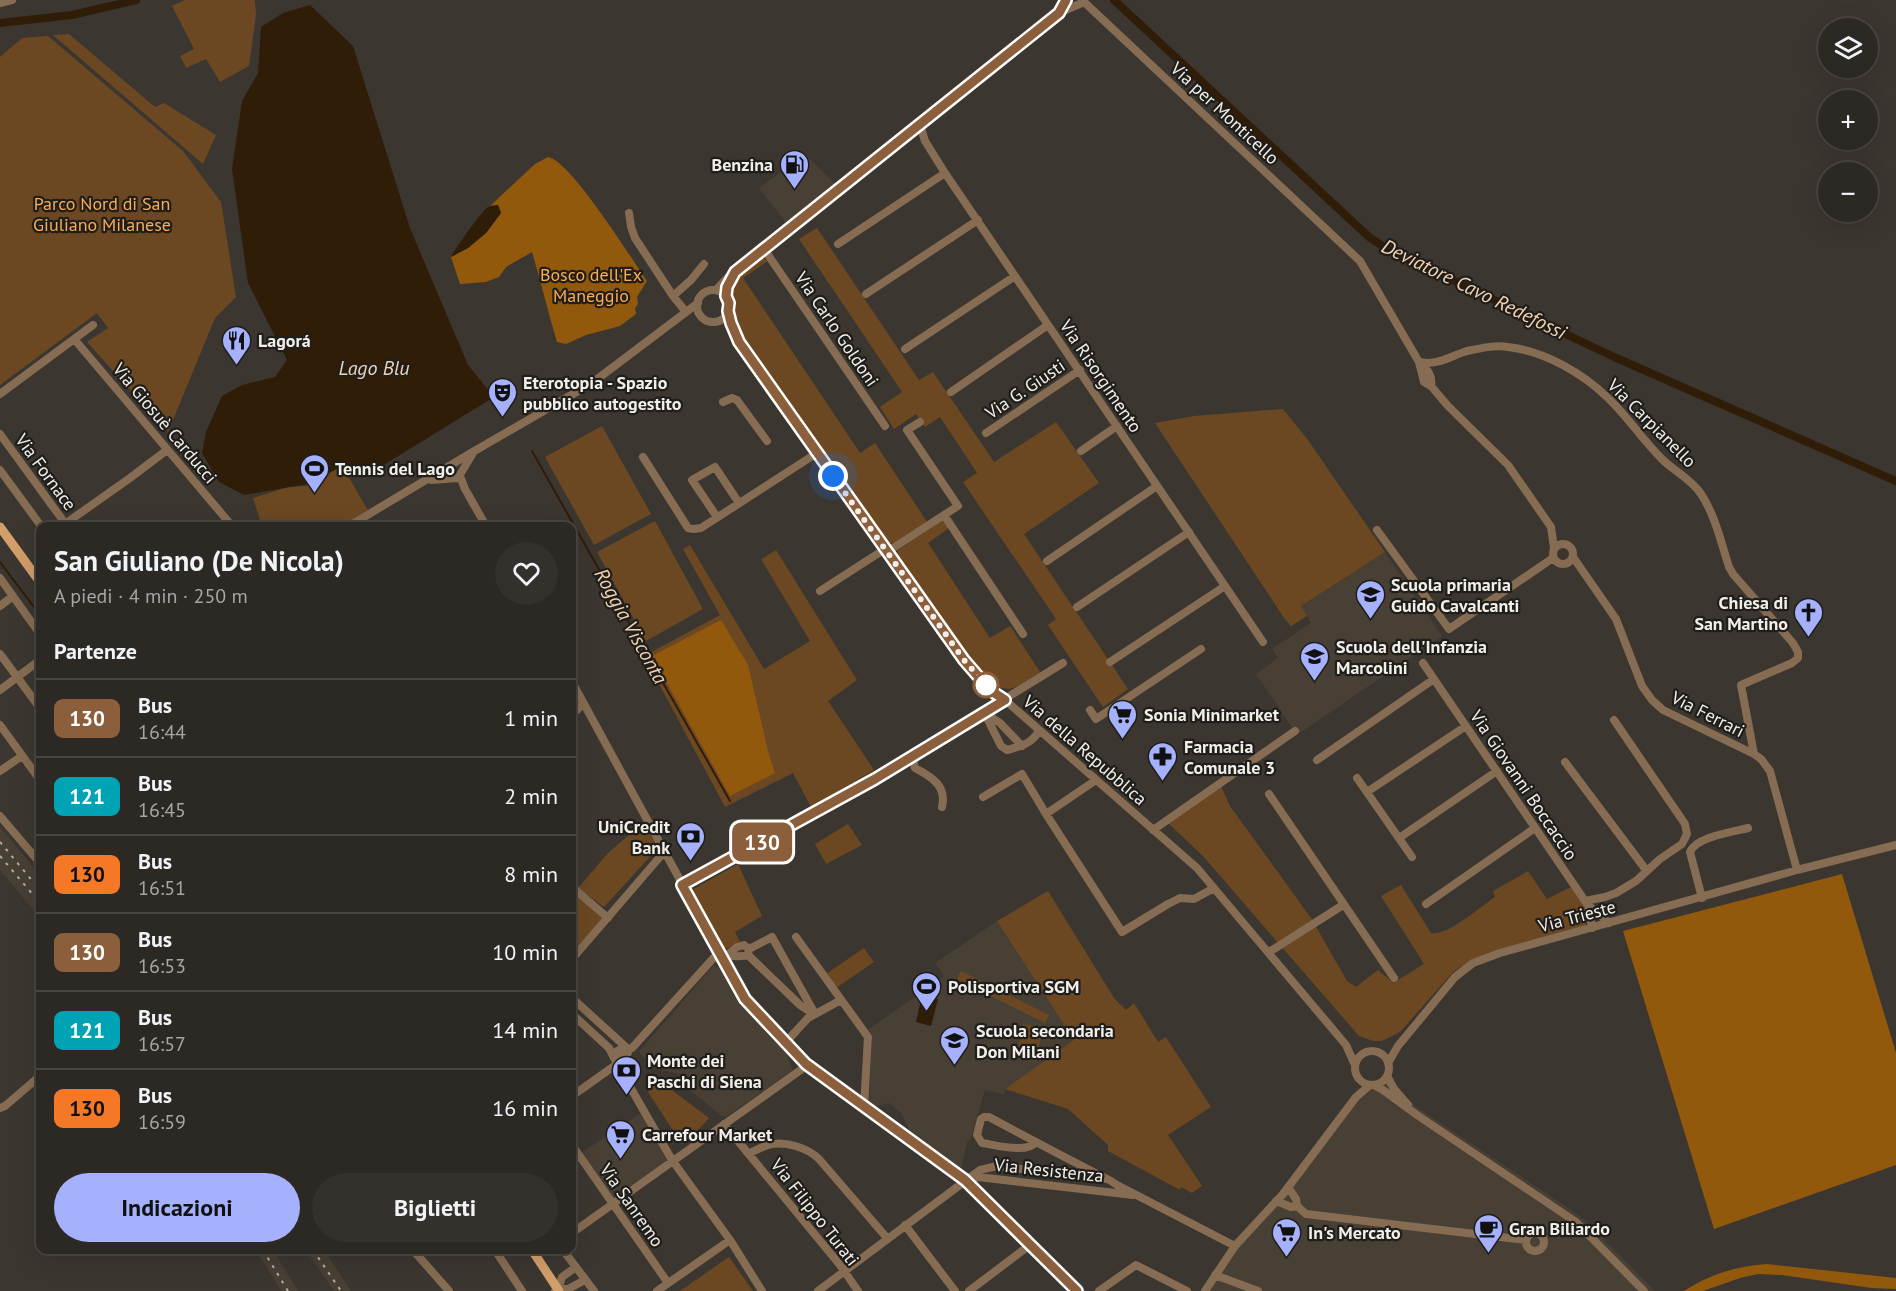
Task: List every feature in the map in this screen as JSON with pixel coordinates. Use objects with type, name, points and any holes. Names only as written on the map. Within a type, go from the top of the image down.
[{"type":"main road","points":[[0,527],[36,576]]},
{"type":"main road","points":[[534,1254],[557,1290]]},
{"type":"street","points":[[0,3],[12,0]]},
{"type":"street","points":[[1059,13],[1066,0]]},
{"type":"street","points":[[716,290],[725,279],[1059,13],[1083,1]]},
{"type":"street","name":"Via per Monticello","points":[[1083,1],[1360,261],[1419,362],[1430,373],[1431,386],[1508,465],[1551,527],[1554,548]]},
{"type":"street","name":"Via Risorgimento","points":[[920,125],[925,141],[945,173],[1263,642]]},
{"type":"street","points":[[906,135],[925,141]]},
{"type":"street","points":[[838,244],[945,173]]},
{"type":"street","points":[[629,213],[635,237],[686,312]]},
{"type":"street","points":[[867,294],[978,220]]},
{"type":"street","name":"Via Carlo Goldoni","points":[[764,249],[885,426]]},
{"type":"street","points":[[673,296],[704,264]]},
{"type":"street","points":[[698,303],[702,316],[708,320],[716,321],[723,318],[728,311],[727,287],[735,272]]},
{"type":"street","points":[[905,349],[1015,276]]},
{"type":"street","points":[[356,522],[592,383],[698,303],[704,292],[716,290],[726,296]]},
{"type":"street","name":"Via della Repubblica","points":[[728,311],[732,328],[739,342],[964,660],[990,690],[1005,700],[1197,868],[1346,1045],[1355,1065]]},
{"type":"street","points":[[679,318],[691,315],[702,316]]},
{"type":"street","name":"Via della Repubblica","points":[[716,321],[739,342]]},
{"type":"street","points":[[0,394],[93,325]]},
{"type":"street","points":[[951,392],[1048,325]]},
{"type":"street","name":"Via Giosuè Carducci","points":[[75,340],[229,522]]},
{"type":"street","name":"Via Carpianello","points":[[1419,362],[1430,364],[1466,352],[1495,346],[1526,350],[1551,360],[1586,380],[1609,399],[1664,461],[1695,485],[1709,507],[1733,574],[1798,652],[1798,658],[1792,663],[1742,685],[1754,754]]},
{"type":"street","name":"Via G. Giusti","points":[[986,433],[1080,370]]},
{"type":"street","points":[[723,402],[732,398],[737,400],[767,441]]},
{"type":"street","points":[[820,591],[958,506],[907,430],[920,422]]},
{"type":"street","points":[[1081,451],[1117,426]]},
{"type":"street","name":"Via Fornace","points":[[0,434],[62,522]]},
{"type":"street","points":[[70,522],[167,450]]},
{"type":"street","points":[[426,481],[457,476],[474,452]]},
{"type":"street","points":[[643,457],[688,528],[694,529],[701,528],[817,453]]},
{"type":"street","points":[[450,465],[447,473],[457,476],[484,522]]},
{"type":"street","points":[[450,465],[459,465],[457,476]]},
{"type":"street","points":[[717,518],[692,480],[715,467],[739,503]]},
{"type":"street","points":[[0,470],[38,522]]},
{"type":"street","points":[[1047,561],[1157,486]]},
{"type":"street","points":[[944,515],[1023,634]]},
{"type":"street","points":[[1377,530],[1449,629],[1553,558],[1554,548],[1561,543],[1573,550],[1573,557],[1565,564],[1558,563],[1553,558]]},
{"type":"street","points":[[1077,607],[1189,532]]},
{"type":"street","name":"Via Ferrari","points":[[1573,557],[1616,619],[1642,686],[1652,700],[1664,710],[1754,754],[1770,771],[1797,870]]},
{"type":"street","points":[[0,578],[36,628]]},
{"type":"street","points":[[1110,662],[1225,586]]},
{"type":"street","points":[[0,606],[13,596]]},
{"type":"street","points":[[1090,710],[1096,719],[1201,649]]},
{"type":"street","points":[[0,654],[36,702]]},
{"type":"street","points":[[0,690],[36,663]]},
{"type":"street","points":[[682,885],[875,779],[1063,663]]},
{"type":"street","name":"Via Giovanni Boccaccio","points":[[1423,663],[1586,903],[1592,928]]},
{"type":"street","points":[[1317,759],[1434,679]]},
{"type":"street","points":[[576,690],[745,999],[806,1064],[965,1180],[1077,1291]]},
{"type":"street","points":[[576,711],[583,704]]},
{"type":"street","points":[[984,712],[1000,723],[1022,746]]},
{"type":"street","points":[[984,712],[1000,746],[1006,750],[1022,746],[1037,736],[1039,730]]},
{"type":"street","points":[[1586,903],[1616,893],[1635,881],[1646,870],[1682,844],[1687,834],[1685,824],[1614,720]]},
{"type":"street","points":[[0,725],[36,775]]},
{"type":"street","points":[[1367,792],[1466,726]]},
{"type":"street","points":[[1153,830],[1295,731]]},
{"type":"street","points":[[0,771],[22,756]]},
{"type":"street","points":[[912,756],[915,768],[933,779],[941,789],[944,798],[942,807]]},
{"type":"street","points":[[1565,762],[1646,870]]},
{"type":"street","points":[[1399,838],[1497,771]]},
{"type":"street","points":[[983,797],[1022,774],[1122,932],[1180,898],[1194,899],[1214,888]]},
{"type":"street","points":[[1357,778],[1412,857]]},
{"type":"street","points":[[1046,814],[1096,780]]},
{"type":"street","points":[[1269,794],[1394,978]]},
{"type":"street","points":[[0,816],[36,858]]},
{"type":"street","points":[[1426,904],[1535,828]]},
{"type":"street","points":[[1702,898],[1690,849],[1706,839],[1748,828]]},
{"type":"street","name":"Via Trieste","points":[[1388,1063],[1398,1046],[1455,977],[1473,963],[1500,953],[1797,870],[1896,845]]},
{"type":"street","points":[[576,954],[665,851]]},
{"type":"street","points":[[576,890],[608,918]]},
{"type":"street","points":[[1586,903],[1609,923]]},
{"type":"street","points":[[1269,952],[1343,904]]},
{"type":"street","points":[[576,1093],[616,1060],[617,1051],[636,1045],[723,956],[749,952],[772,937],[814,1014]]},
{"type":"street","points":[[796,937],[868,1036],[864,1107]]},
{"type":"street","points":[[749,952],[800,1005],[814,1014]]},
{"type":"street","points":[[786,1042],[808,1018],[842,1000]]},
{"type":"street","points":[[576,1002],[628,1049]]},
{"type":"street","points":[[576,1018],[609,1048],[672,1160],[730,1240],[762,1291]]},
{"type":"street","name":"Via della Repubblica","points":[[1346,1045],[1363,1053]]},
{"type":"street","points":[[1356,1098],[1359,1080],[1354,1071],[1358,1058],[1369,1051],[1379,1053],[1398,1046]]},
{"type":"street","points":[[1379,1053],[1388,1063],[1387,1076],[1394,1089],[1417,1116]]},
{"type":"street","points":[[576,1230],[806,1064]]},
{"type":"street","points":[[1204,1291],[1235,1246],[1288,1187],[1356,1098],[1387,1076]]},
{"type":"street","points":[[0,1108],[36,1080]]},
{"type":"street","points":[[1359,1080],[1383,1090],[1417,1116],[1576,1222],[1644,1291]]},
{"type":"street","name":"Via Resistenza","points":[[1036,1142],[1033,1146],[1024,1149],[982,1143],[977,1135],[981,1119],[986,1117],[1036,1142],[1235,1246]]},
{"type":"street","name":"Via Filippo Turati","points":[[724,1124],[845,1271],[858,1291]]},
{"type":"street","points":[[750,1153],[775,1144],[811,1152],[887,1238]]},
{"type":"street","name":"Via Sanremo","points":[[576,1151],[668,1283]]},
{"type":"street","name":"Via Resistenza","points":[[965,1180],[980,1170],[997,1166],[1111,1181]]},
{"type":"street","name":"Via Resistenza","points":[[965,1180],[978,1178],[1138,1195]]},
{"type":"street","points":[[818,1291],[965,1180]]},
{"type":"street","points":[[1288,1187],[1296,1198],[1297,1206],[1305,1214],[1526,1240]]},
{"type":"street","points":[[1276,1201],[1291,1207],[1297,1206]]},
{"type":"street","points":[[905,1225],[955,1291]]},
{"type":"street","points":[[657,1291],[730,1240]]},
{"type":"street","points":[[970,1291],[1030,1245]]},
{"type":"street","points":[[417,1254],[449,1291]]},
{"type":"street","points":[[498,1254],[522,1291]]},
{"type":"street","points":[[566,1254],[594,1291]]},
{"type":"street","points":[[1099,1291],[1136,1265],[1187,1291]]},
{"type":"street","points":[[557,1290],[562,1277],[576,1267]]},
{"type":"street","points":[[1215,1275],[1258,1291]]},
{"type":"street","points":[[557,1290],[568,1288],[585,1280]]},
{"type":"shaded area","points":[[805,154],[835,184],[786,223],[759,188]]},
{"type":"shaded area","name":"Scuola primaria Guido Cavalcanti","points":[[1385,552],[1442,636],[1297,735],[1256,674],[1278,658],[1272,649],[1311,623],[1301,606]]},
{"type":"shaded area","points":[[0,827],[36,870],[36,913],[0,870]]},
{"type":"shaded area","name":"Scuola secondaria Don Milani","points":[[997,921],[1075,1040],[1005,1089],[1004,1095],[985,1090],[970,1141],[967,1141],[961,1170],[912,1135],[901,1113],[889,1103],[873,1107],[869,1104],[872,1038],[866,1031],[944,976],[935,963]]},
{"type":"shaded area","points":[[713,966],[721,967],[738,1000],[788,1053],[793,1070],[726,1117],[682,1084],[682,1075],[659,1069],[639,1052]]},
{"type":"shaded area","points":[[1390,1076],[1405,1098],[1588,1223],[1655,1291],[1207,1291],[1237,1247],[1357,1100],[1371,1088],[1382,1085]]},
{"type":"shaded area","points":[[641,1113],[669,1159],[613,1199],[581,1153]]},
{"type":"shaded area","points":[[258,1254],[275,1254],[298,1291],[281,1291]]},
{"type":"shaded area","points":[[309,1254],[327,1254],[351,1291],[334,1291]]},
{"type":"green space","points":[[185,0],[255,0],[256,15],[249,66],[220,82],[206,59],[186,68],[180,56],[194,49],[172,6]]},
{"type":"green space","points":[[69,34],[155,107],[164,103],[216,135],[203,164],[53,35]]},
{"type":"green space","name":"Parco Nord di San Giuliano Milanese","points":[[48,36],[183,151],[221,202],[236,297],[215,318],[168,432],[87,342],[108,328],[97,313],[0,385],[0,57],[22,38]]},
{"type":"green space","name":"Bosco dell'Ex Maneggio","points":[[548,157],[571,175],[585,192],[647,281],[637,297],[636,314],[620,326],[586,335],[566,344],[557,342],[532,252],[506,267],[499,277],[486,282],[460,284],[451,257],[468,248],[486,233],[501,213],[498,205],[490,206],[535,164]]},
{"type":"green space","points":[[817,228],[919,380],[933,372],[994,462],[1056,422],[1099,483],[1024,534],[1128,689],[1103,707],[1048,625],[1056,619],[963,482],[977,473],[940,417],[925,427],[916,414],[894,429],[880,407],[902,392],[799,239]]},
{"type":"green space","points":[[763,258],[768,261],[743,278],[860,453],[875,443],[927,522],[894,544],[884,539],[739,330],[735,318],[732,286],[742,270],[752,262]]},
{"type":"green space","points":[[1283,409],[1308,440],[1385,552],[1301,606],[1307,616],[1291,626],[1155,423],[1194,416]]},
{"type":"green space","points":[[602,426],[651,514],[594,545],[545,457]]},
{"type":"green space","name":"Tennis del Lago","points":[[342,466],[368,510],[348,522],[261,522],[253,498],[288,487],[306,486]]},
{"type":"green space","points":[[943,520],[949,528],[928,543],[990,638],[1010,626],[1040,672],[1018,686],[1010,689],[992,684],[966,654],[896,557],[898,550]]},
{"type":"green space","points":[[655,521],[703,609],[646,641],[597,552]]},
{"type":"green space","points":[[690,545],[764,669],[810,641],[761,559],[776,550],[857,680],[828,701],[874,770],[811,807],[793,773],[725,807],[644,656],[720,615],[683,549]]},
{"type":"green space","points":[[721,620],[748,665],[775,773],[730,796],[652,656]]},
{"type":"green space","points":[[1221,786],[1230,806],[1311,918],[1347,981],[1356,987],[1378,970],[1393,983],[1424,964],[1381,896],[1401,885],[1431,933],[1438,933],[1455,926],[1495,897],[1493,891],[1528,871],[1547,899],[1571,887],[1584,906],[1586,925],[1472,959],[1453,972],[1400,1032],[1382,1041],[1373,1041],[1359,1036],[1202,855],[1168,823]]},
{"type":"green space","points":[[643,823],[658,848],[604,907],[578,888],[608,853]]},
{"type":"green space","points":[[848,824],[862,845],[826,864],[815,844]]},
{"type":"green space","points":[[738,864],[762,916],[735,932],[740,942],[724,950],[692,890]]},
{"type":"green space","points":[[1842,874],[1896,1053],[1896,1165],[1714,1229],[1623,931]]},
{"type":"green space","points":[[1048,891],[1114,998],[1126,1010],[1134,1003],[1158,1042],[1166,1037],[1211,1107],[1168,1135],[1202,1186],[1192,1193],[1181,1187],[1180,1190],[1108,1151],[1108,1145],[1068,1109],[1005,1089],[1074,1040],[997,921]]},
{"type":"green space","points":[[576,894],[603,919],[576,948]]},
{"type":"green space","points":[[864,948],[874,962],[836,988],[826,974]]},
{"type":"green space","points":[[961,971],[1049,1015],[1045,1023],[957,979]]},
{"type":"green space","points":[[1023,1024],[1043,1028],[1036,1062],[1016,1057]]},
{"type":"green space","points":[[656,1078],[709,1118],[694,1135],[682,1144],[648,1092]]},
{"type":"green space","points":[[729,1257],[753,1291],[680,1291]]},
{"type":"green space","points":[[1767,1264],[1896,1278],[1896,1289],[1758,1274],[1703,1291],[1684,1291],[1724,1272]]},
{"type":"water","name":"Lago Blu","points":[[310,5],[353,46],[410,228],[468,365],[494,397],[382,466],[344,465],[308,484],[244,495],[219,482],[202,453],[206,432],[222,396],[242,385],[275,377],[287,360],[248,283],[232,169],[242,101],[258,73],[261,27],[283,13]]},
{"type":"water","points":[[498,205],[501,213],[486,233],[468,248],[451,257],[485,210],[489,206]]},
{"type":"water","name":"Polisportiva SGM","points":[[922,995],[938,999],[931,1026],[916,1022]]},
{"type":"waterway","name":"Deviatore Cavo Redefossi","points":[[0,23],[72,15],[136,0]]},
{"type":"waterway","name":"Deviatore Cavo Redefossi","points":[[1114,0],[1369,237],[1387,249],[1614,357],[1896,481]]},
{"type":"waterway","name":"Roggia Visconta","points":[[532,451],[572,522]]},
{"type":"waterway","name":"Roggia Visconta","points":[[576,529],[730,801]]},
{"type":"waterway","points":[[0,562],[36,610]]},
{"type":"railway","points":[[0,842],[36,885]]},
{"type":"railway","points":[[0,856],[36,898]]},
{"type":"railway","points":[[265,1254],[288,1291]]},
{"type":"railway","points":[[316,1254],[341,1291]]},
{"type":"bus line","name":"130","points":[[1066,0],[1059,13],[735,272],[727,287],[726,296],[731,323],[739,342],[964,660],[990,690],[1005,700],[875,779],[682,885],[745,999],[806,1064],[965,1180],[1077,1291]]},
{"type":"place","name":"Benzina","points":[[794,190]]},
{"type":"place","name":"Lagorá","points":[[237,366]]},
{"type":"place","name":"Eterotopia - Spazio pubblico autogestito","points":[[502,418]]},
{"type":"place","name":"Tennis del Lago","points":[[314,494]]},
{"type":"place","name":"Scuola primaria Guido Cavalcanti","points":[[1370,620]]},
{"type":"place","name":"Chiesa di San Martino","points":[[1809,638]]},
{"type":"place","name":"Scuola dell'Infanzia Marcolini","points":[[1315,682]]},
{"type":"place","name":"Sonia Minimarket","points":[[1123,740]]},
{"type":"place","name":"Farmacia Comunale 3","points":[[1163,782]]},
{"type":"place","name":"UniCredit Bank","points":[[691,862]]},
{"type":"place","name":"Polisportiva SGM","points":[[927,1012]]},
{"type":"place","name":"Scuola secondaria Don Milani","points":[[955,1066]]},
{"type":"place","name":"Monte dei Paschi di Siena","points":[[626,1096]]},
{"type":"place","name":"Carrefour Market","points":[[621,1160]]},
{"type":"place","name":"Gran Biliardo","points":[[1488,1254]]},
{"type":"place","name":"In's Mercato","points":[[1287,1258]]},
{"type":"route","points":[[833,476],[964,660],[986,685]]}]
